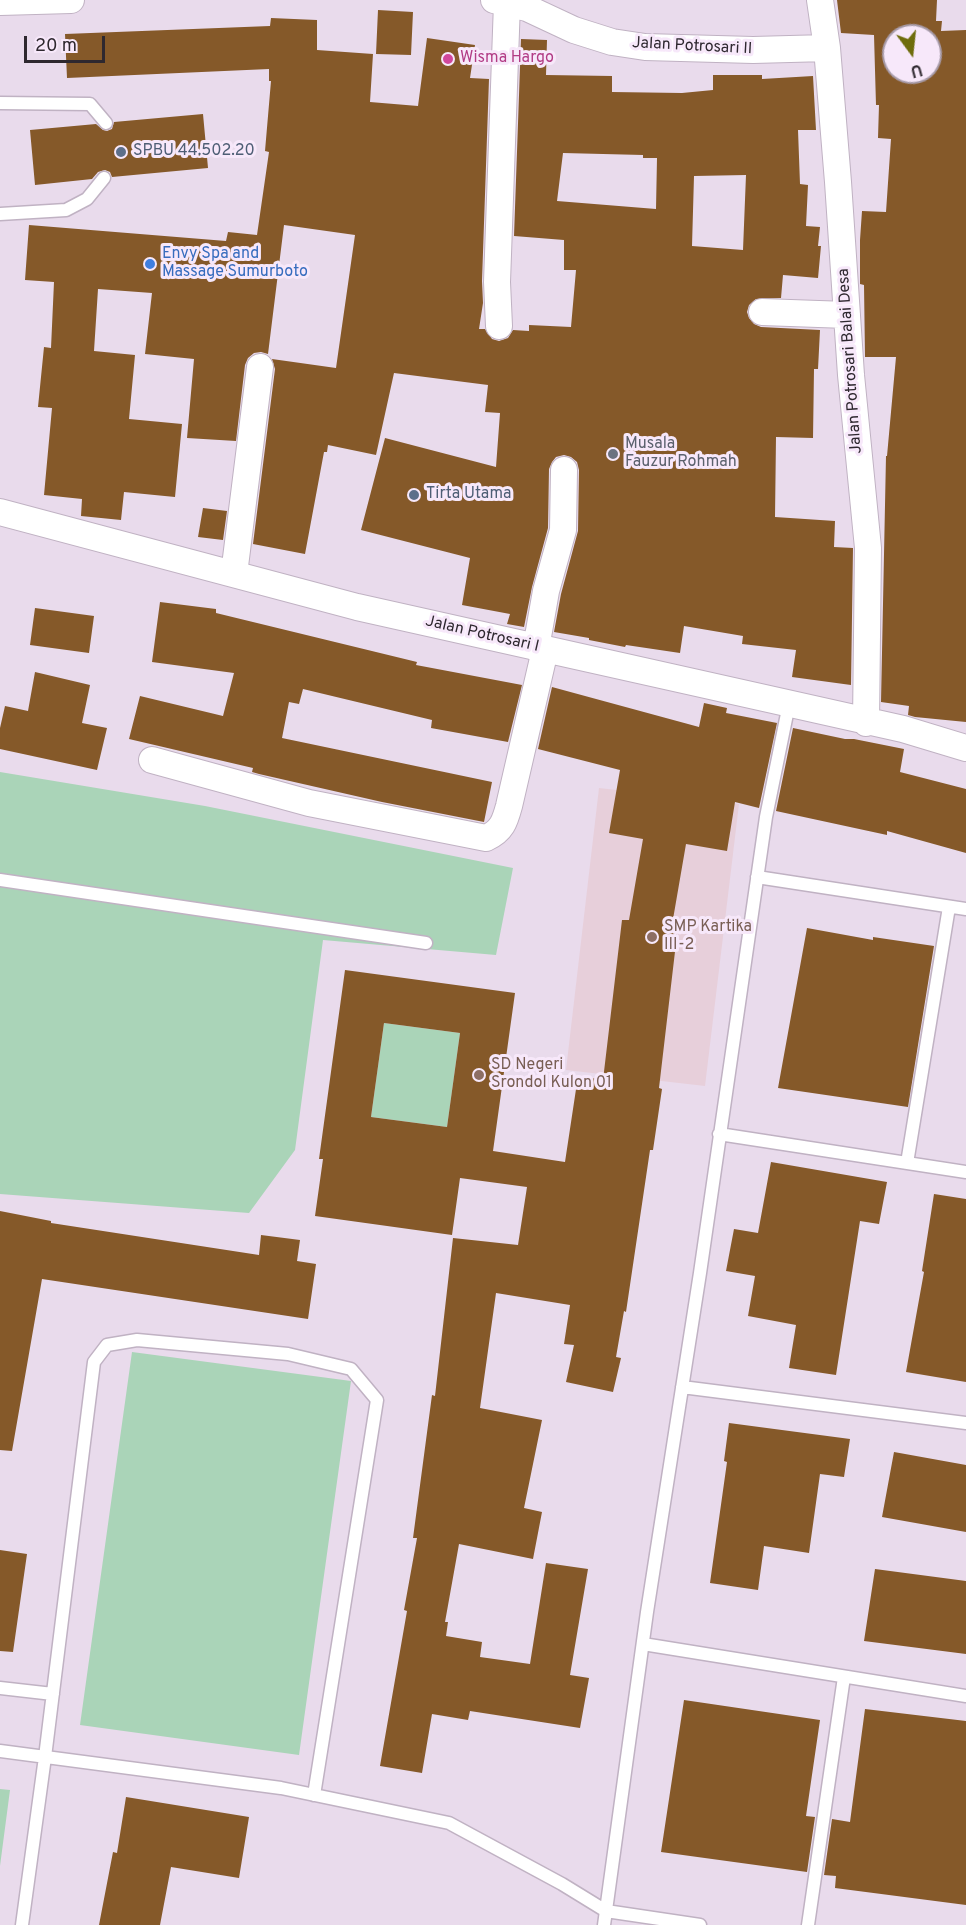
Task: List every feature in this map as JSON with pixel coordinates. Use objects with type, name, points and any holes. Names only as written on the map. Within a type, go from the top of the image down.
[{"type":"street","points":[[0,2],[71,0]]},
{"type":"street","name":"Jalan Potrosari Balai Desa","points":[[820,0],[827,48],[851,375],[868,548],[866,723]]},
{"type":"street","points":[[499,326],[497,282],[500,2]]},
{"type":"street","name":"Jalan Potrosari II","points":[[500,2],[527,8],[574,30],[602,39],[645,47],[753,50],[827,48]]},
{"type":"street","points":[[762,312],[847,315]]},
{"type":"street","points":[[234,574],[260,367]]},
{"type":"street","points":[[152,760],[309,803],[486,838],[497,833],[504,824],[510,806],[540,649],[546,591],[563,530],[564,470]]},
{"type":"street","name":"Jalan Potrosari I","points":[[0,512],[357,608],[866,723],[903,729],[966,748]]},
{"type":"lane","points":[[0,103],[90,104],[106,123]]},
{"type":"lane","points":[[0,214],[66,210],[87,199],[104,178]]},
{"type":"lane","points":[[604,1925],[642,1644],[766,817],[789,704]]},
{"type":"lane","points":[[757,877],[966,909]]},
{"type":"lane","points":[[0,880],[426,943]]},
{"type":"lane","points":[[908,1163],[949,907]]},
{"type":"lane","points":[[719,1134],[966,1172]]},
{"type":"lane","points":[[22,1925],[94,1362],[107,1345],[137,1340],[288,1354],[351,1369],[377,1400],[314,1795]]},
{"type":"lane","points":[[682,1387],[966,1423]]},
{"type":"lane","points":[[642,1644],[966,1696]]},
{"type":"lane","points":[[808,1925],[844,1677]]},
{"type":"lane","points":[[0,1688],[53,1694]]},
{"type":"lane","points":[[0,1751],[281,1788],[449,1823],[562,1884],[606,1911],[700,1925]]},
{"type":"shaded area","name":"SMP Kartika III-2","points":[[599,788],[739,804],[705,1086],[566,1070]]},
{"type":"green space","points":[[0,772],[205,806],[513,868],[496,955],[323,940],[295,1150],[249,1213],[0,1194]]},
{"type":"green space","points":[[384,1023],[460,1033],[447,1127],[371,1117]]},
{"type":"green space","points":[[132,1352],[351,1381],[299,1755],[80,1725]]},
{"type":"green space","points":[[0,1789],[10,1790],[0,1866]]},
{"type":"building","points":[[837,0],[937,0],[936,21],[942,21],[942,24],[882,24],[882,84],[942,84],[942,31],[966,30],[966,722],[915,717],[908,715],[909,706],[881,702],[886,456],[896,357],[865,357],[864,285],[860,284],[862,211],[886,212],[891,139],[878,138],[879,105],[876,105],[874,35],[841,33]]},
{"type":"building","points":[[378,10],[413,12],[411,55],[376,54]]},
{"type":"building","points":[[271,18],[317,20],[317,50],[373,54],[370,102],[418,106],[427,38],[475,45],[470,78],[489,79],[483,303],[479,329],[485,329],[492,339],[499,341],[508,338],[513,330],[529,331],[529,325],[571,327],[576,270],[564,270],[564,240],[514,236],[521,39],[547,40],[546,75],[612,76],[612,92],[682,93],[713,90],[713,75],[762,75],[762,79],[813,76],[816,130],[798,130],[800,184],[808,185],[806,226],[820,227],[818,278],[783,275],[781,298],[756,299],[749,305],[747,312],[754,324],[761,327],[820,330],[818,369],[814,369],[813,438],[776,437],[775,517],[835,521],[834,547],[853,548],[851,685],[792,677],[796,650],[742,644],[743,636],[684,626],[680,653],[626,645],[625,647],[554,632],[561,594],[578,531],[579,470],[577,462],[571,457],[564,455],[556,457],[549,469],[548,528],[524,627],[507,624],[510,614],[462,605],[470,558],[361,530],[385,438],[496,467],[500,413],[485,412],[488,385],[394,373],[376,455],[328,445],[327,452],[324,452],[305,554],[253,544],[275,369],[272,359],[336,368],[355,235],[284,225],[268,354],[254,353],[245,365],[236,441],[187,438],[194,359],[145,354],[152,293],[98,289],[94,351],[135,355],[129,419],[182,424],[175,497],[124,492],[121,520],[81,516],[82,499],[44,495],[52,408],[38,407],[44,347],[51,348],[54,282],[25,280],[29,225],[226,241],[228,232],[257,235],[269,152],[265,151],[271,81],[269,81],[269,69],[67,78],[65,34],[270,26]],"holes":[[[563,153],[643,155],[643,158],[657,158],[656,209],[557,201]],[[746,175],[743,250],[692,246],[694,176]]]},
{"type":"building","points":[[203,114],[208,168],[112,177],[110,172],[105,170],[98,172],[92,179],[35,185],[30,130],[96,124],[107,131],[112,129],[114,122]]},
{"type":"building","points":[[203,508],[227,511],[223,540],[198,537]]},
{"type":"building","points":[[160,602],[216,609],[216,613],[417,662],[416,665],[522,685],[508,742],[431,728],[432,720],[303,689],[299,704],[289,702],[282,738],[492,782],[484,822],[259,774],[252,772],[253,768],[129,739],[140,696],[223,716],[234,673],[152,662]]},
{"type":"building","points":[[35,608],[94,616],[89,653],[30,645]]},
{"type":"building","points":[[35,672],[90,685],[82,723],[107,728],[97,770],[0,749],[0,728],[5,706],[28,711]]},
{"type":"building","points":[[552,687],[699,727],[704,703],[727,708],[726,713],[777,723],[759,808],[735,802],[727,851],[686,844],[672,925],[678,926],[659,1088],[662,1089],[653,1150],[650,1150],[626,1312],[624,1311],[616,1357],[621,1358],[613,1392],[566,1382],[574,1345],[564,1344],[570,1305],[496,1293],[480,1408],[542,1420],[524,1508],[542,1512],[533,1559],[459,1544],[445,1622],[448,1622],[446,1636],[482,1642],[480,1657],[530,1664],[546,1563],[588,1569],[570,1675],[589,1678],[580,1728],[470,1711],[468,1720],[432,1714],[422,1773],[380,1766],[407,1611],[404,1610],[417,1538],[413,1538],[432,1395],[435,1396],[453,1238],[518,1245],[527,1187],[460,1178],[452,1235],[315,1216],[323,1159],[319,1159],[345,970],[515,993],[493,1151],[565,1162],[578,1076],[603,1080],[622,920],[629,920],[643,839],[609,833],[620,770],[538,749]],"holes":[[[384,1023],[460,1033],[447,1127],[371,1117]]]},
{"type":"building","points":[[793,728],[904,749],[900,772],[966,789],[966,853],[887,831],[887,835],[776,811]]},
{"type":"building","points":[[807,928],[873,940],[873,937],[934,946],[908,1107],[778,1088]]},
{"type":"building","points":[[771,1162],[887,1182],[879,1224],[860,1221],[836,1375],[789,1368],[796,1325],[748,1316],[755,1276],[726,1271],[734,1229],[758,1233]]},
{"type":"building","points":[[934,1194],[966,1199],[966,1382],[906,1372],[924,1272],[922,1271]]},
{"type":"building","points":[[0,1211],[51,1221],[51,1223],[259,1255],[261,1235],[300,1240],[297,1261],[316,1264],[308,1319],[42,1279],[12,1451],[0,1450]]},
{"type":"building","points":[[729,1423],[850,1439],[844,1477],[820,1474],[809,1553],[764,1546],[758,1590],[710,1583],[727,1462],[724,1461]]},
{"type":"building","points":[[894,1452],[966,1465],[966,1532],[882,1517]]},
{"type":"building","points":[[0,1550],[27,1554],[13,1652],[0,1651]]},
{"type":"building","points":[[875,1569],[966,1581],[966,1654],[864,1641]]},
{"type":"building","points":[[684,1700],[820,1720],[806,1816],[815,1817],[807,1872],[661,1852]]},
{"type":"building","points":[[865,1709],[966,1721],[966,1905],[835,1888],[836,1876],[824,1875],[832,1819],[850,1822]]},
{"type":"building","points":[[126,1797],[249,1817],[239,1878],[171,1867],[160,1925],[99,1925],[113,1852],[117,1853]]},
{"type":"place","name":"Wisma Hargo","points":[[448,59]]},
{"type":"place","name":"SPBU 44.502.20","points":[[121,152]]},
{"type":"place","name":"Envy Spa and Massage Sumurboto","points":[[150,264]]},
{"type":"place","name":"Musala Fauzur Rohmah","points":[[613,454]]},
{"type":"place","name":"Tirta Utama","points":[[414,495]]},
{"type":"place","name":"SMP Kartika III-2","points":[[652,937]]},
{"type":"place","name":"SD Negeri Srondol Kulon 01","points":[[479,1075]]}]
